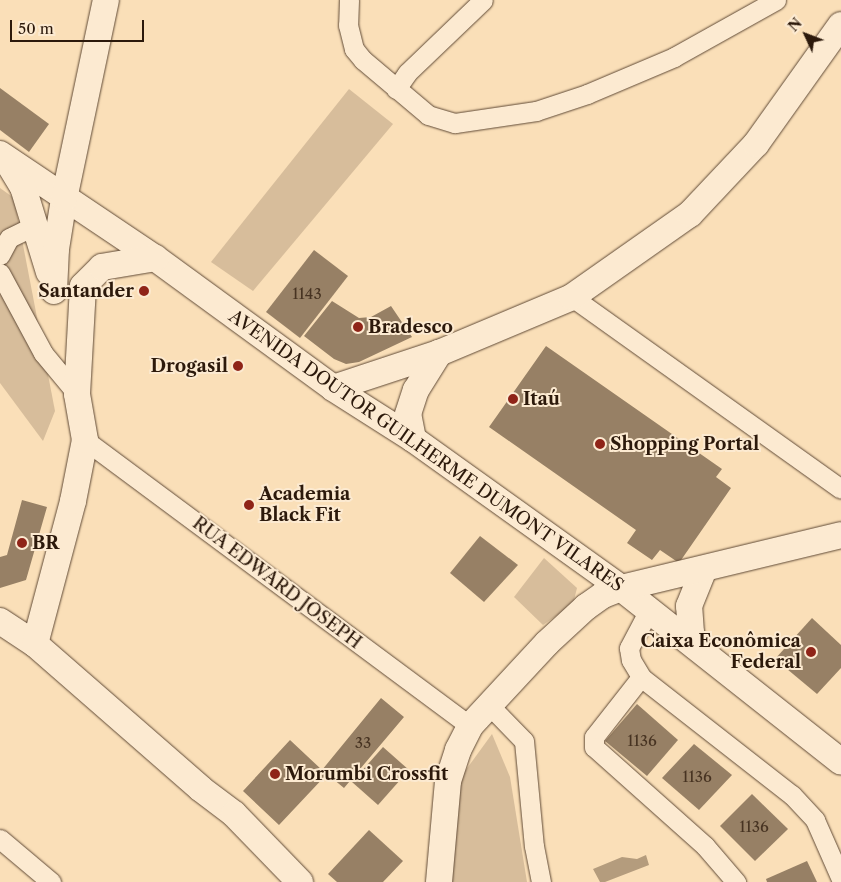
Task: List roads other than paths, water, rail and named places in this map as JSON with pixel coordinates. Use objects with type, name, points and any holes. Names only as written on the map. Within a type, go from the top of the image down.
[{"type":"main road","points":[[54,291],[56,249],[64,199],[106,0]]},
{"type":"main road","points":[[333,388],[439,352],[572,297],[690,214],[720,185],[756,144],[841,25]]},
{"type":"main road","points":[[3,157],[23,186],[54,291],[77,349]]},
{"type":"main road","name":"AVENIDA DOUTOR GUILHERME DUMONT VILARES","points":[[3,157],[155,258],[333,388],[413,439],[622,588],[841,762]]},
{"type":"main road","points":[[34,644],[74,502],[85,440],[76,394],[77,349],[83,286],[92,273],[115,262],[155,258]]},
{"type":"main road","points":[[413,439],[408,414],[416,390],[439,352]]},
{"type":"main road","points":[[439,882],[448,781],[458,750],[470,726],[586,607],[603,595],[622,588],[841,536]]},
{"type":"main road","points":[[585,562],[622,574],[660,580]]},
{"type":"main road","points":[[695,646],[691,633],[689,606],[704,569]]},
{"type":"main road","points":[[0,620],[34,644],[200,789],[234,814],[300,882]]},
{"type":"main road","points":[[200,789],[226,826],[281,882]]},
{"type":"street","points":[[348,0],[348,25],[354,49],[396,89],[428,115],[456,123],[536,111],[610,85],[674,57],[776,0]]},
{"type":"street","points":[[396,89],[408,73],[483,0]]},
{"type":"street","points":[[0,255],[9,238],[36,225]]},
{"type":"street","points":[[0,273],[44,353],[76,394]]},
{"type":"street","points":[[572,297],[841,489]]},
{"type":"street","name":"RUA EDWARD JOSEPH","points":[[85,440],[470,726]]},
{"type":"street","points":[[649,610],[629,648],[631,660],[641,677],[792,795],[815,820],[841,879]]},
{"type":"street","points":[[641,677],[594,737],[594,747],[705,846],[736,882]]},
{"type":"street","points":[[489,705],[524,741],[535,856],[542,882]]},
{"type":"street","points":[[0,840],[48,881]]},
{"type":"place","name":"Santander","points":[[144,291]]},
{"type":"place","name":"Bradesco","points":[[358,327]]},
{"type":"place","name":"Drogasil","points":[[238,366]]},
{"type":"place","name":"Itaú","points":[[513,399]]},
{"type":"place","name":"Shopping Portal","points":[[600,444]]},
{"type":"place","name":"Academia Black Fit","points":[[249,505]]},
{"type":"place","name":"BR","points":[[22,543]]},
{"type":"place","name":"Caixa Econômica Federal","points":[[811,652]]},
{"type":"place","name":"Morumbi Crossfit","points":[[275,774]]}]
